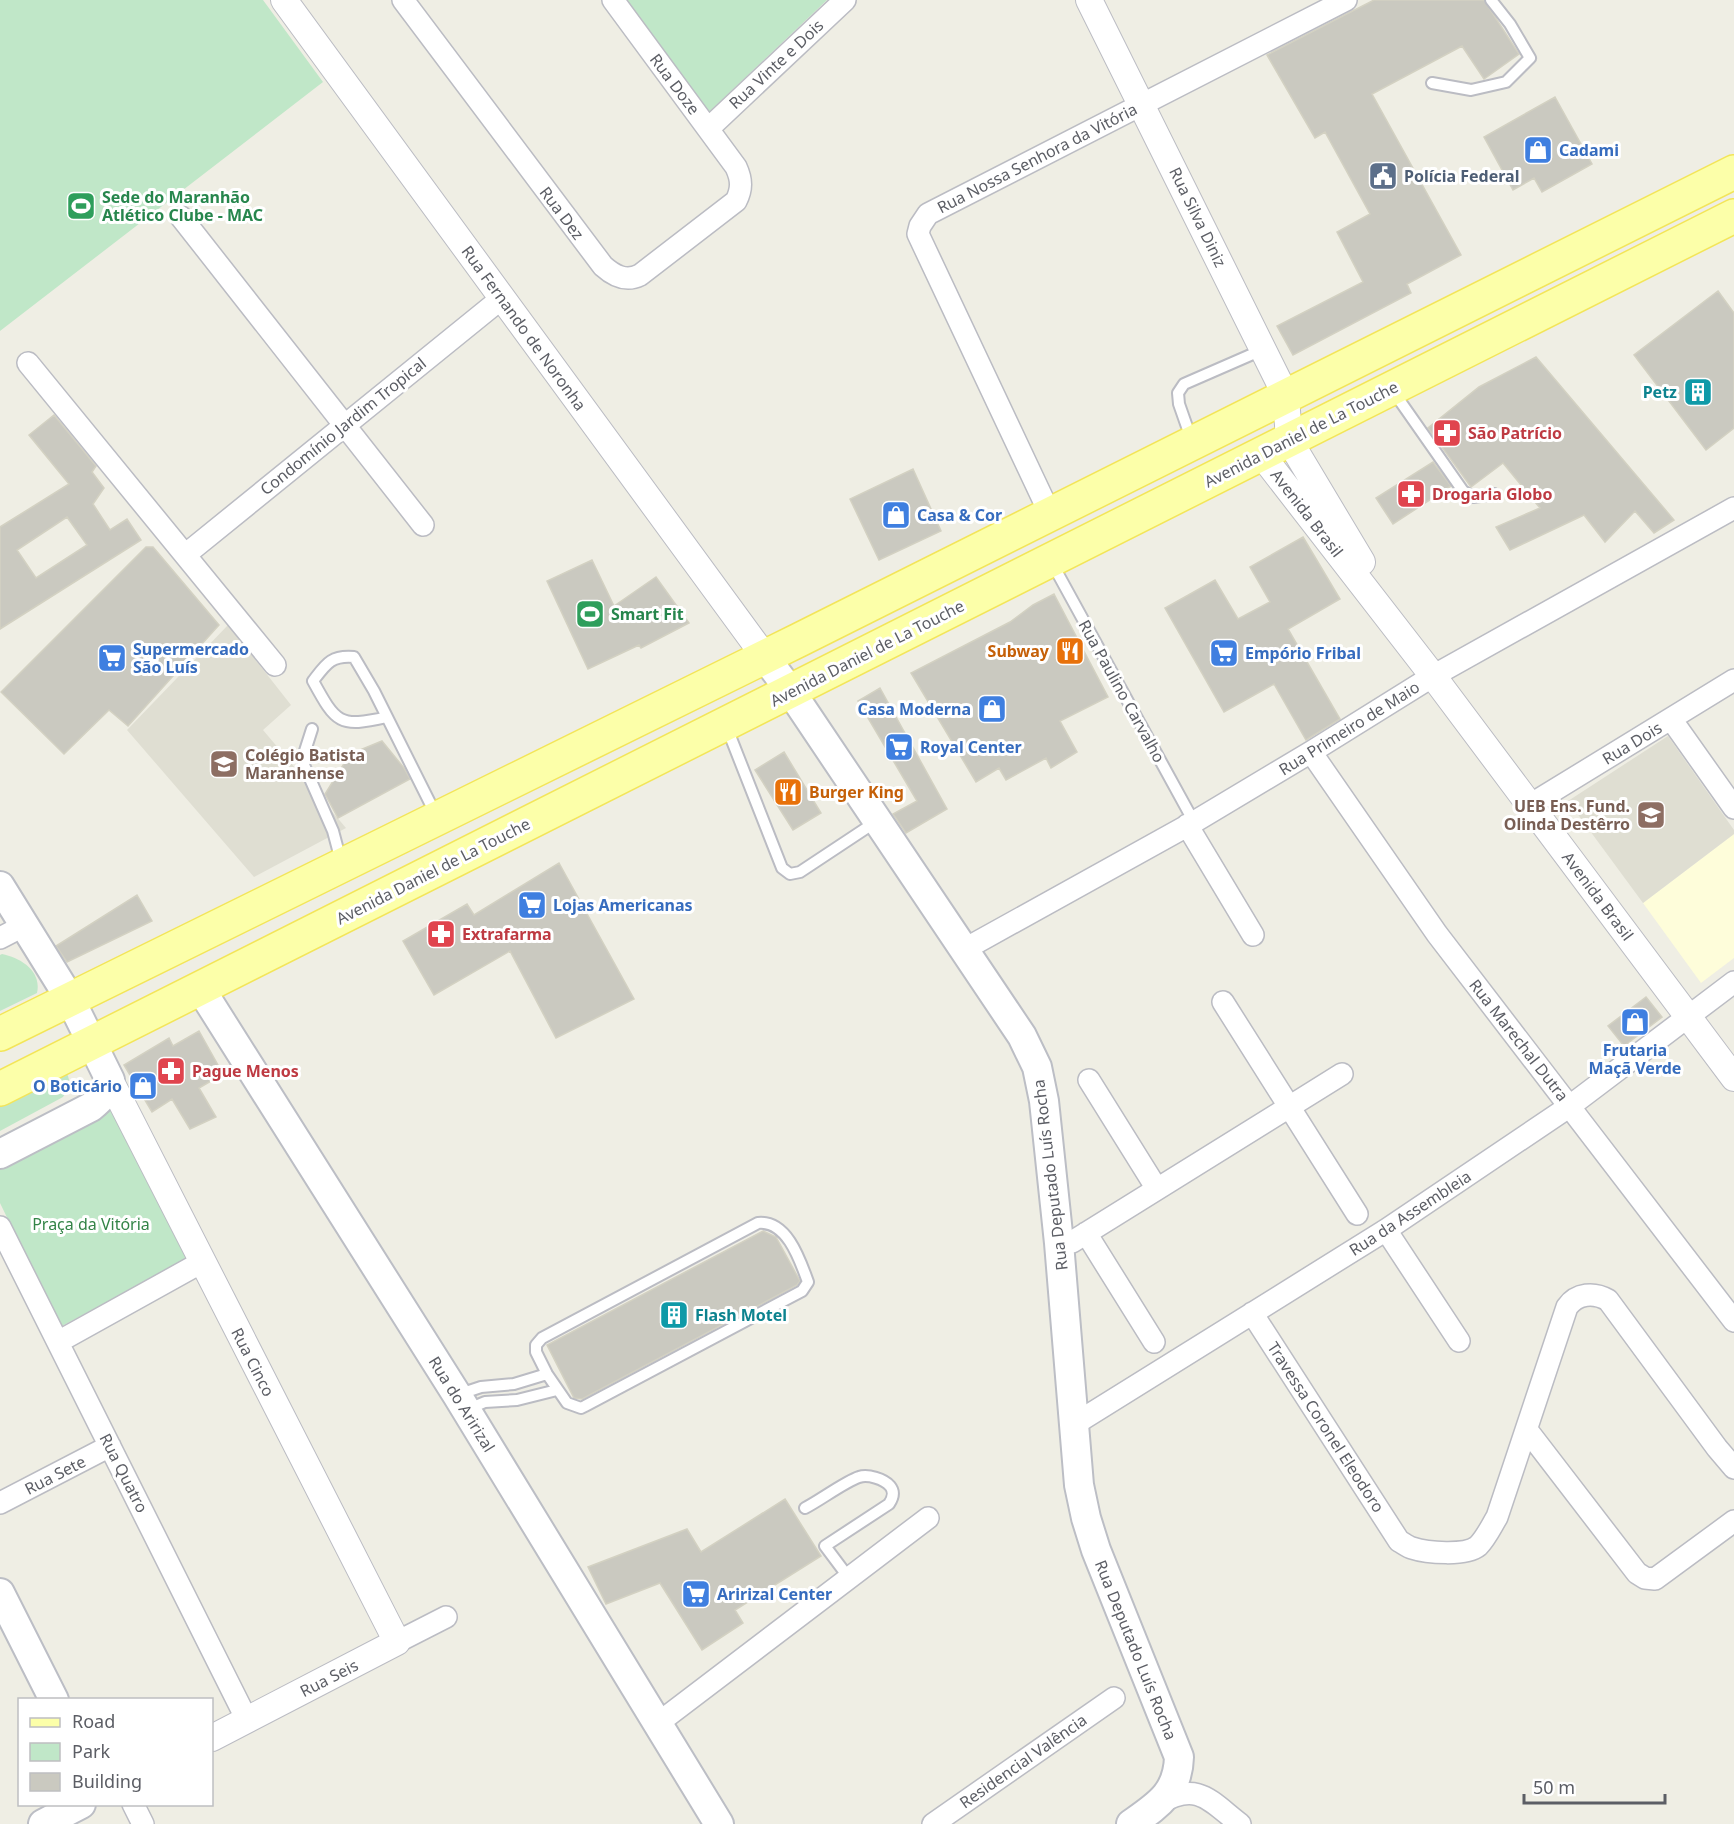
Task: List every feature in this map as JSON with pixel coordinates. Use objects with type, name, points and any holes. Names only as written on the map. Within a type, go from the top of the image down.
[{"type":"main road","points":[[0,1034],[765,657],[1734,172]]},
{"type":"main road","name":"Avenida Daniel de La Touche","points":[[0,1089],[1734,216]]},
{"type":"main road","points":[[1247,416],[1275,447]]},
{"type":"main road","name":"Rua Deputado Luís Rocha","points":[[765,657],[792,692],[965,949],[1022,1036],[1037,1067],[1044,1101],[1059,1243],[1079,1485],[1096,1550],[1179,1757],[1176,1780],[1170,1791],[1160,1804],[1131,1824]]},
{"type":"main road","points":[[0,886],[12,932],[70,999],[110,1080],[108,1090],[91,1107],[0,1154]]},
{"type":"main road","name":"Rua do Aririzal","points":[[200,988],[461,1402],[719,1824]]},
{"type":"main road","points":[[36,1016],[49,1017],[71,1024],[92,1041]]},
{"type":"main road","points":[[0,1593],[53,1698]]},
{"type":"main road","points":[[43,1824],[77,1806]]},
{"type":"street","name":"Rua Fernando de Noronha","points":[[284,0],[765,657]]},
{"type":"street","name":"Rua Dez","points":[[403,0],[603,266],[617,276],[633,278],[640,275],[736,201],[741,192],[736,167]]},
{"type":"street","name":"Rua Doze","points":[[613,0],[736,167]]},
{"type":"street","name":"Rua Vinte e Dois","points":[[708,129],[844,0]]},
{"type":"street","name":"Rua Silva Diniz","points":[[1089,0],[1286,396],[1275,447]]},
{"type":"street","name":"Rua Nossa Senhora da Vitória","points":[[1050,514],[918,234],[920,226],[928,214],[1346,0]]},
{"type":"street","points":[[181,217],[423,525]]},
{"type":"street","name":"Condomínio Jardim Tropical","points":[[184,555],[502,298]]},
{"type":"street","points":[[28,363],[275,665]]},
{"type":"street","name":"Avenida Brasil","points":[[1275,447],[1426,667],[1734,1078]]},
{"type":"street","name":"Rua Primeiro de Maio","points":[[965,949],[1190,824],[1311,753],[1426,667],[1734,508]]},
{"type":"street","name":"Rua Dois","points":[[1530,805],[1734,680]]},
{"type":"street","points":[[1671,719],[1734,807]]},
{"type":"street","name":"Rua Marechal Dutra","points":[[1311,753],[1437,934],[1734,1321]]},
{"type":"street","points":[[1190,824],[1253,935]]},
{"type":"street","name":"Rua da Assembleia","points":[[1073,1425],[1386,1230],[1570,1106],[1734,982]]},
{"type":"street","points":[[1223,1002],[1357,1215]]},
{"type":"street","points":[[1059,1243],[1072,1242],[1342,1074]]},
{"type":"street","name":"Rua Cinco","points":[[110,1080],[397,1642]]},
{"type":"street","points":[[1089,1080],[1157,1189]]},
{"type":"street","name":"Rua Quatro","points":[[0,1227],[247,1720]]},
{"type":"street","points":[[1386,1230],[1459,1341]]},
{"type":"street","points":[[1086,1233],[1154,1342]]},
{"type":"street","points":[[58,1342],[202,1262]]},
{"type":"street","points":[[1734,1468],[1608,1300],[1599,1295],[1572,1299],[1567,1307],[1527,1430],[1637,1574],[1645,1578],[1655,1579],[1726,1535],[1734,1521]]},
{"type":"street","name":"Travessa Coronel Eleodoro","points":[[1252,1313],[1399,1541],[1413,1549],[1452,1553],[1477,1547],[1497,1517],[1527,1430]]},
{"type":"street","name":"Rua Sete","points":[[0,1503],[110,1446]]},
{"type":"street","points":[[657,1724],[928,1518]]},
{"type":"street","name":"Rua Seis","points":[[213,1737],[446,1617]]},
{"type":"street","name":"Residencial Valência","points":[[933,1824],[1114,1698]]},
{"type":"street","name":"Rua Deputado Luís Rocha","points":[[1179,1757],[1207,1799]]},
{"type":"street","name":"Rua Deputado Luís Rocha","points":[[1160,1804],[1172,1797],[1188,1792],[1195,1793],[1207,1799],[1240,1824]]},
{"type":"street","points":[[134,1806],[143,1824]]},
{"type":"lane","points":[[1432,83],[1472,90],[1506,82],[1530,58],[1510,24],[1491,0]]},
{"type":"lane","points":[[1192,443],[1179,404],[1178,393],[1184,384],[1263,350]]},
{"type":"lane","points":[[1391,388],[1463,491],[1473,497],[1494,494]]},
{"type":"lane","name":"Rua Paulino Carvalho","points":[[1051,561],[1190,824]]},
{"type":"lane","points":[[387,717],[360,723],[347,723],[329,710],[314,681],[326,664],[340,656],[354,657],[387,717],[438,818]]},
{"type":"lane","points":[[726,725],[782,867],[790,874],[800,872],[878,820]]},
{"type":"lane","points":[[312,729],[304,754],[304,765],[333,831],[342,865]]},
{"type":"lane","points":[[766,1222],[773,1225],[786,1235],[808,1282],[797,1295],[580,1408],[570,1406],[557,1390],[536,1352],[536,1345],[547,1334],[758,1223],[766,1222]]},
{"type":"lane","points":[[461,1402],[481,1387],[514,1384],[547,1374]]},
{"type":"lane","points":[[461,1402],[517,1400],[557,1390]]},
{"type":"lane","points":[[805,1508],[861,1476],[882,1479],[890,1485],[893,1498],[889,1504],[825,1546],[849,1578]]},
{"type":"shaded area","name":"Colégio Batista Maranhense","points":[[228,625],[291,705],[263,730],[346,828],[254,877],[127,730]]},
{"type":"shaded area","name":"UEB Ens. Fund. Olinda Destêrro","points":[[1668,736],[1734,830],[1734,834],[1643,903],[1568,801]]},
{"type":"shaded area","points":[[1734,834],[1734,958],[1701,983],[1643,903]]},
{"type":"green space","name":"Sede do Maranhão Atlético Clube - MAC","points":[[0,0],[263,0],[323,82],[0,331]]},
{"type":"green space","points":[[623,0],[827,0],[708,113]]},
{"type":"green space","points":[[0,955],[23,962],[33,972],[38,985],[37,993],[0,1011]]},
{"type":"green space","points":[[65,1069],[69,1084],[63,1097],[0,1131],[0,1105]]},
{"type":"green space","name":"Praça da Vitória","points":[[112,1109],[190,1258],[60,1327],[0,1203],[0,1165]]},
{"type":"building","name":"Polícia Federal","points":[[1374,0],[1484,0],[1519,54],[1484,79],[1462,46],[1372,94],[1461,255],[1407,284],[1411,293],[1293,355],[1277,326],[1363,282],[1337,232],[1370,214],[1325,132],[1315,138],[1267,55]]},
{"type":"building","name":"Cadami","points":[[1555,97],[1592,164],[1542,192],[1534,178],[1513,190],[1484,137]]},
{"type":"building","name":"Petz","points":[[1718,291],[1734,313],[1734,428],[1706,450],[1634,355]]},
{"type":"building","points":[[1536,357],[1674,520],[1654,533],[1635,511],[1605,542],[1584,515],[1510,550],[1496,527],[1540,508],[1503,463],[1471,487],[1428,428],[1479,387]]},
{"type":"building","points":[[54,415],[96,466],[92,472],[104,488],[93,504],[110,530],[127,519],[141,540],[0,629],[0,527],[69,484],[29,435]],"holes":[[[67,517],[87,545],[36,578],[17,550]]]},
{"type":"building","name":"Drogaria Globo","points":[[1433,462],[1451,486],[1393,524],[1376,498]]},
{"type":"building","name":"Casa & Cor","points":[[913,469],[941,531],[879,560],[850,499]]},
{"type":"building","points":[[1303,537],[1340,599],[1288,629],[1340,719],[1306,740],[1274,684],[1224,712],[1165,608],[1215,580],[1238,619],[1270,602],[1250,567]]},
{"type":"building","name":"Supermercado São Luís","points":[[146,547],[153,547],[219,625],[128,726],[109,710],[64,754],[1,692]]},
{"type":"building","name":"Smart Fit","points":[[592,560],[614,606],[656,577],[689,623],[641,648],[639,645],[588,669],[547,581]]},
{"type":"building","points":[[1054,594],[1108,697],[1060,721],[1077,752],[1051,768],[1046,758],[1006,780],[999,768],[976,782],[911,673],[1010,622],[1033,605]]},
{"type":"building","name":"Royal Center","points":[[880,688],[947,809],[906,833],[893,814],[917,801],[858,701]]},
{"type":"building","points":[[382,741],[410,779],[338,818],[325,794],[350,754]]},
{"type":"building","name":"Burger King","points":[[784,752],[821,813],[793,830],[755,770]]},
{"type":"building","points":[[559,863],[634,999],[556,1038],[510,951],[434,995],[403,941],[467,904],[474,915]]},
{"type":"building","points":[[137,895],[152,921],[67,962],[56,946]]},
{"type":"building","name":"Frutaria Maçã Verde","points":[[1646,997],[1662,1017],[1624,1046],[1608,1026]]},
{"type":"building","points":[[199,1031],[223,1074],[199,1088],[216,1117],[190,1129],[172,1099],[152,1112],[124,1065],[169,1038],[173,1046]]},
{"type":"building","name":"Flash Motel","points":[[763,1231],[776,1237],[800,1281],[797,1285],[582,1399],[574,1398],[547,1345]]},
{"type":"building","points":[[785,1499],[821,1556],[735,1610],[743,1623],[702,1650],[660,1583],[606,1604],[588,1567],[687,1529],[701,1552]]},
{"type":"place","name":"Cadami","points":[[1538,150]]},
{"type":"place","name":"Polícia Federal","points":[[1383,176]]},
{"type":"place","name":"Sede do Maranhão Atlético Clube - MAC","points":[[81,206]]},
{"type":"place","name":"Petz","points":[[1698,392]]},
{"type":"place","name":"São Patrício","points":[[1447,433]]},
{"type":"place","name":"Drogaria Globo","points":[[1411,494]]},
{"type":"place","name":"Casa & Cor","points":[[896,515]]},
{"type":"place","name":"Smart Fit","points":[[590,614]]},
{"type":"place","name":"Subway","points":[[1070,651]]},
{"type":"place","name":"Empório Fribal","points":[[1224,653]]},
{"type":"place","name":"Supermercado São Luís","points":[[112,658]]},
{"type":"place","name":"Casa Moderna","points":[[992,709]]},
{"type":"place","name":"Royal Center","points":[[899,747]]},
{"type":"place","name":"Colégio Batista Maranhense","points":[[224,764]]},
{"type":"place","name":"Burger King","points":[[788,792]]},
{"type":"place","name":"UEB Ens. Fund. Olinda Destêrro","points":[[1651,815]]},
{"type":"place","name":"Lojas Americanas","points":[[532,905]]},
{"type":"place","name":"Extrafarma","points":[[441,934]]},
{"type":"place","name":"Frutaria Maçã Verde","points":[[1635,1022]]},
{"type":"place","name":"Pague Menos","points":[[171,1071]]},
{"type":"place","name":"O Boticário","points":[[143,1086]]},
{"type":"place","name":"Flash Motel","points":[[674,1315]]},
{"type":"place","name":"Aririzal Center","points":[[696,1594]]}]
